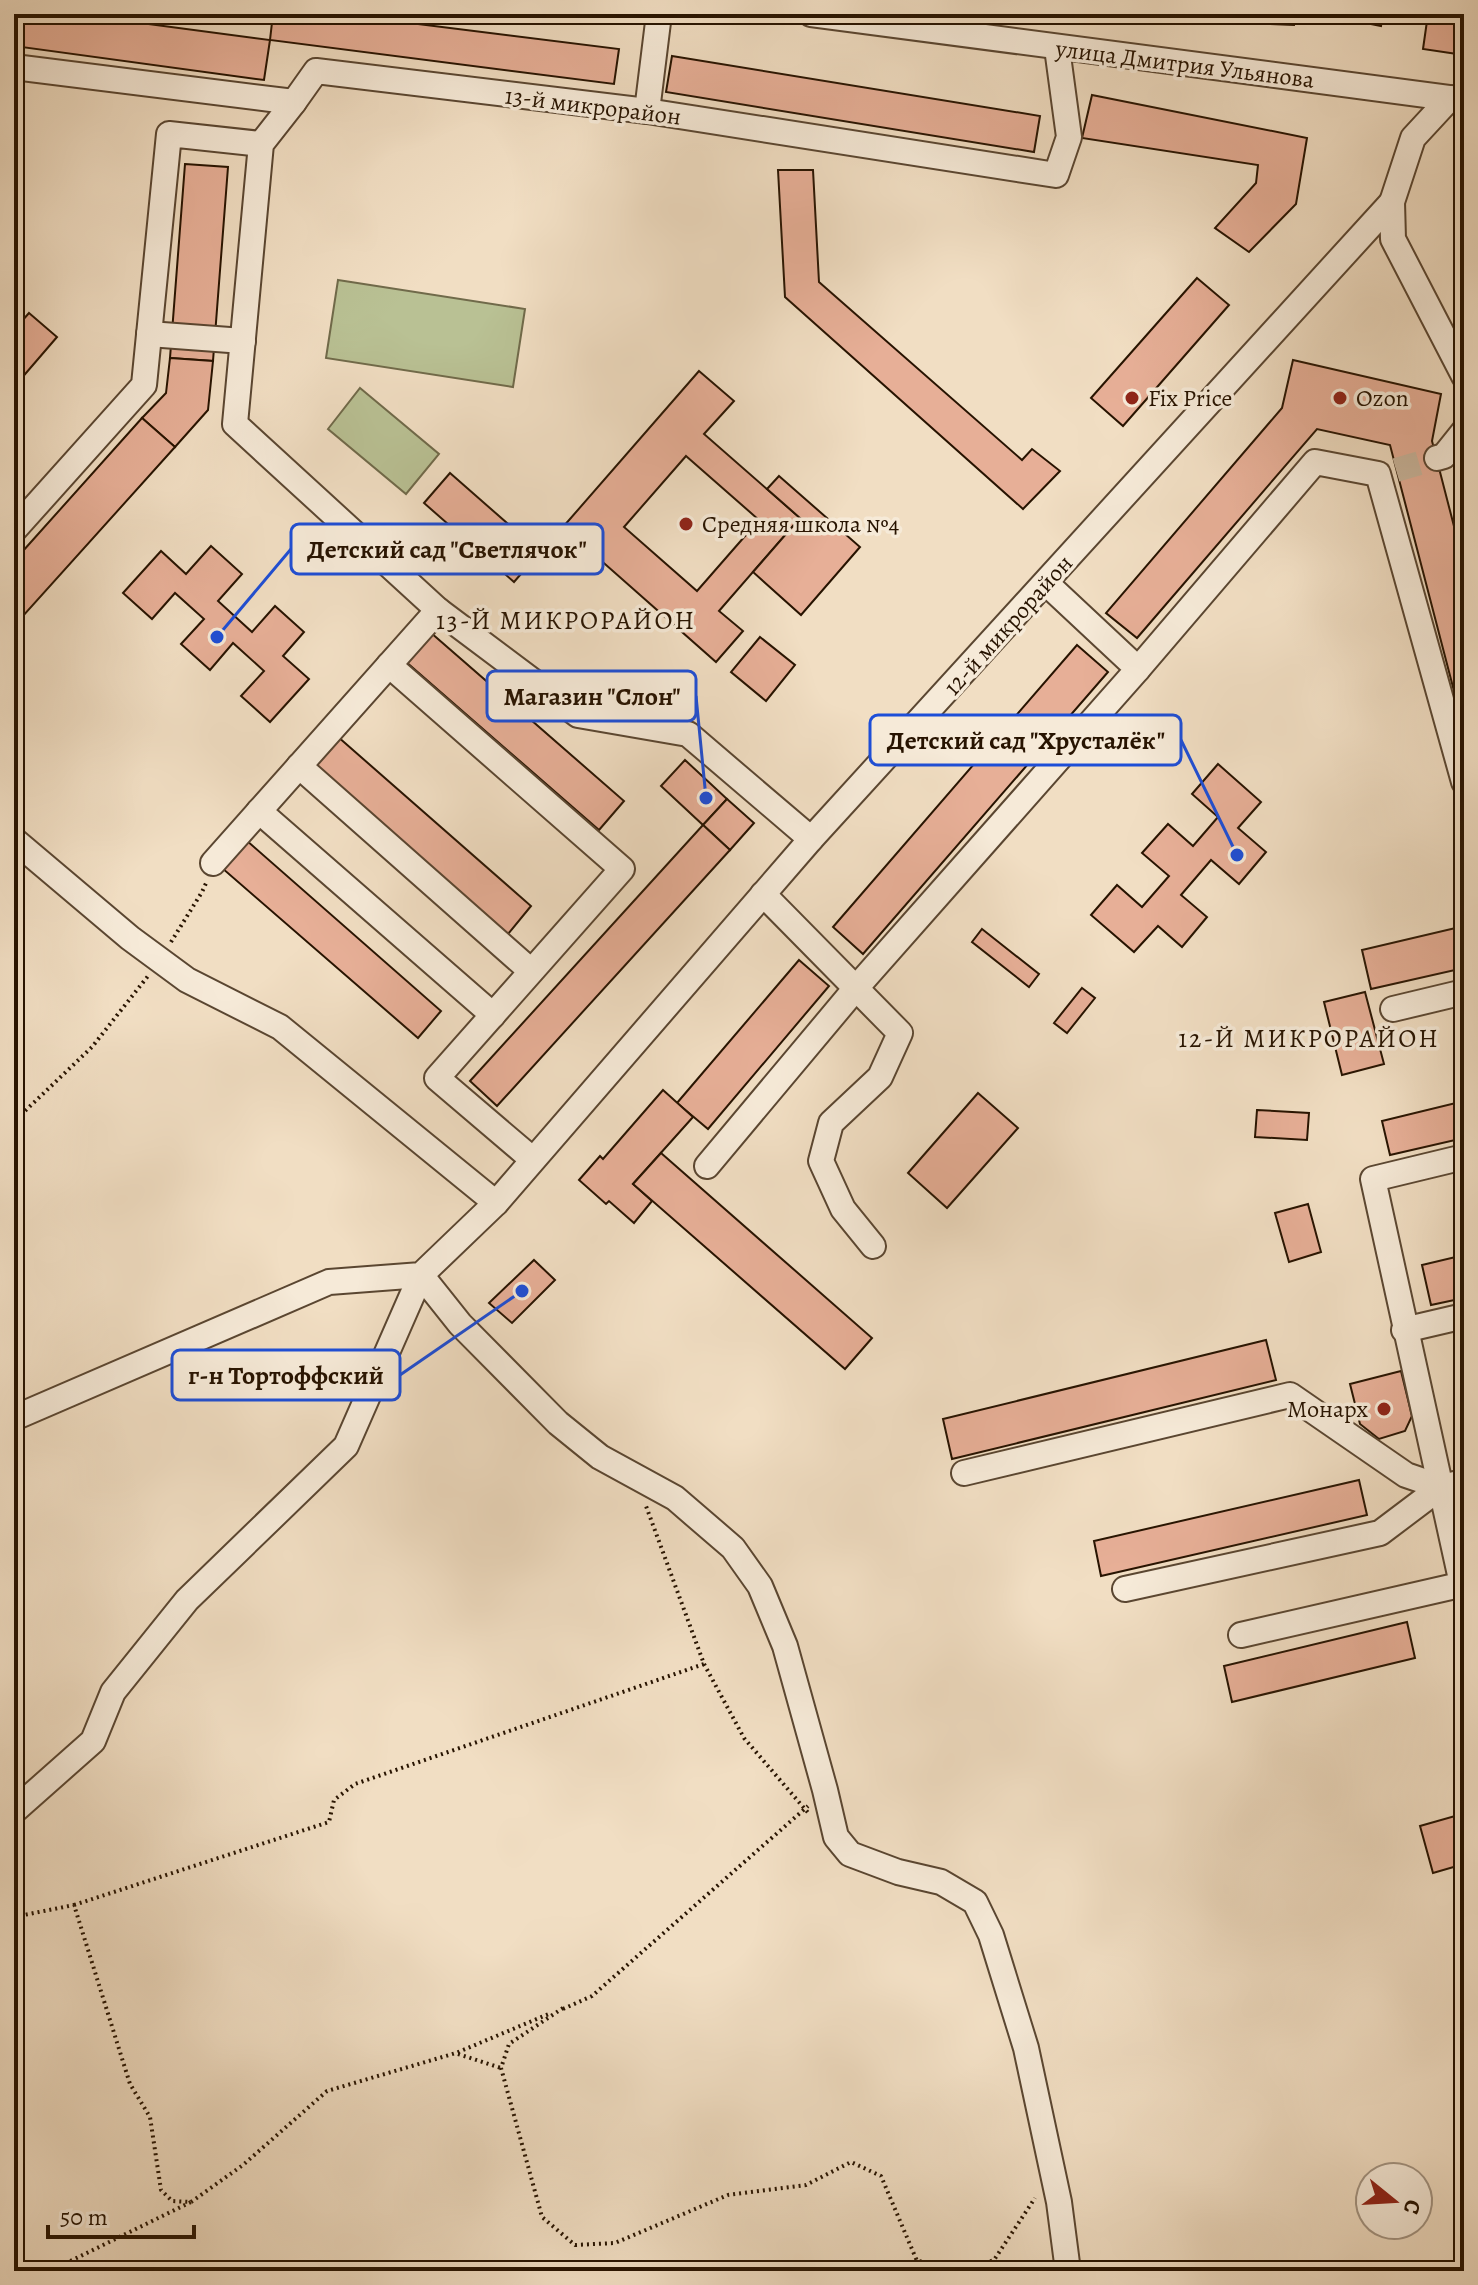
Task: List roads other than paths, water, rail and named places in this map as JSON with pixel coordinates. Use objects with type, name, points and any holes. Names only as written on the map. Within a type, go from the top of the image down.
[{"type":"street","points":[[647,111],[659,14]]},
{"type":"street","name":"улица Дмитрия Ульянова","points":[[811,14],[1457,99]]},
{"type":"street","name":"13-й микрорайон","points":[[294,102],[316,71],[647,111],[1056,175],[1069,137],[1057,48]]},
{"type":"street","points":[[14,67],[294,102]]},
{"type":"street","name":"12-й микрорайон","points":[[1457,99],[1413,138],[1392,202],[1393,239],[1464,376]]},
{"type":"street","points":[[294,102],[261,144],[235,424],[438,610],[578,715],[688,734],[811,839]]},
{"type":"street","points":[[14,530],[144,385],[169,134],[261,144]]},
{"type":"street","name":"12-й микрорайон","points":[[421,1275],[496,1203],[811,839],[1392,202]]},
{"type":"street","points":[[149,334],[243,341]]},
{"type":"street","points":[[1437,458],[1444,456],[1464,431]]},
{"type":"street","points":[[707,1166],[856,988],[1138,669],[1315,462],[1387,472],[1464,782]]},
{"type":"street","points":[[1046,583],[1138,669]]},
{"type":"street","points":[[213,863],[438,610]]},
{"type":"street","points":[[389,665],[622,869],[437,1078],[532,1159]]},
{"type":"street","points":[[299,766],[531,971]]},
{"type":"street","points":[[259,811],[493,1015]]},
{"type":"street","points":[[14,840],[187,980],[280,1027],[496,1203]]},
{"type":"street","points":[[763,894],[900,1033],[880,1077],[831,1123],[821,1161],[843,1209],[873,1246]]},
{"type":"street","points":[[1393,1009],[1464,992]]},
{"type":"street","points":[[1241,1635],[1463,1584],[1453,1485],[1404,1330],[1373,1179],[1464,1157]]},
{"type":"street","points":[[14,1418],[329,1282],[421,1275]]},
{"type":"street","points":[[421,1275],[460,1324],[558,1423],[600,1457],[675,1498],[733,1548],[760,1586],[785,1646],[836,1837],[850,1854],[898,1872],[941,1882],[975,1902],[991,1935],[1026,2048],[1053,2172],[1068,2271]]},
{"type":"street","points":[[14,1811],[93,1741],[113,1692],[187,1600],[346,1446],[421,1275]]},
{"type":"street","points":[[1404,1330],[1464,1316]]},
{"type":"street","points":[[964,1473],[1290,1395],[1406,1475],[1453,1485]]},
{"type":"street","points":[[1125,1589],[1380,1533],[1453,1485]]},
{"type":"tunnel","points":[[1396,470],[1437,458]]},
{"type":"place","name":"Fix Price","points":[[1132,398]]},
{"type":"place","name":"Ozon","points":[[1340,398]]},
{"type":"place","name":"Средняя школа №4","points":[[686,524]]},
{"type":"place","name":"Детский сад \"Светлячок\"","points":[[217,637]]},
{"type":"place","name":"Магазин \"Слон\"","points":[[706,798]]},
{"type":"place","name":"Детский сад \"Хрусталёк\"","points":[[1237,855]]},
{"type":"place","name":"г-н Тортоффский","points":[[522,1291]]},
{"type":"place","name":"Монарх","points":[[1384,1409]]},
{"type":"district","name":"13-Й МИКРОРАЙОН","points":[[566,620]]},
{"type":"district","name":"12-Й МИКРОРАЙОН","points":[[1309,1038]]}]
